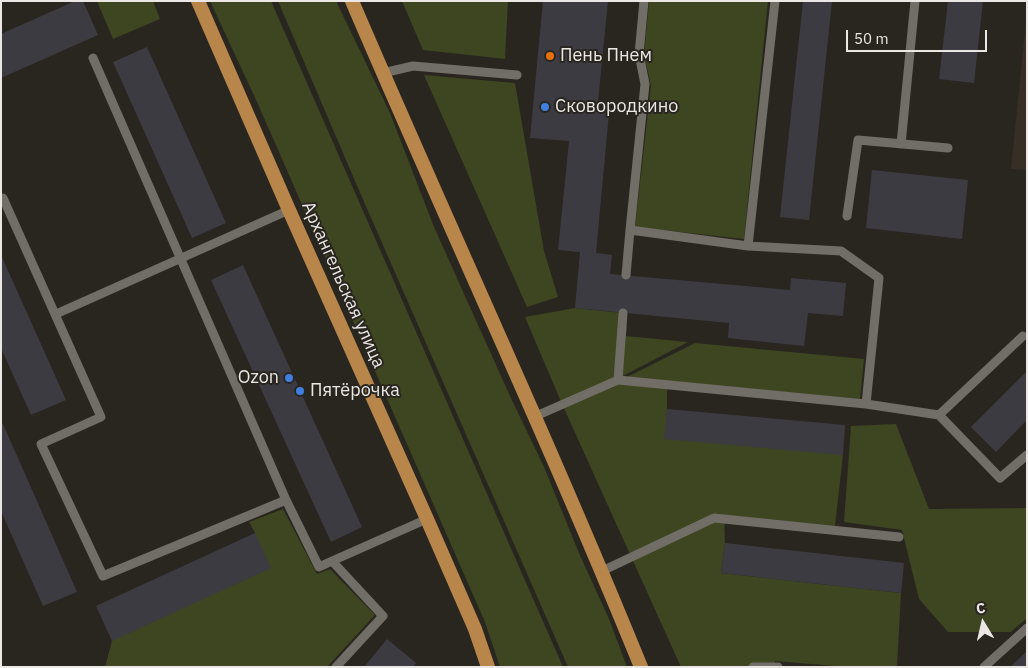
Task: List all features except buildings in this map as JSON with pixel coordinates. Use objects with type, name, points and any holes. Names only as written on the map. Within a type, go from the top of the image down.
[{"type":"main road","name":"Архангельская улица","points":[[198,1],[289,210],[428,519],[475,629],[488,667]]},
{"type":"main road","points":[[352,1],[536,416],[641,667]]},
{"type":"lane","points":[[626,275],[646,84],[639,54],[644,1]]},
{"type":"lane","points":[[748,246],[775,1]]},
{"type":"lane","points":[[901,144],[915,1]]},
{"type":"lane","points":[[93,58],[286,500],[319,567],[428,519]]},
{"type":"lane","points":[[383,73],[414,66],[518,76]]},
{"type":"lane","points":[[847,216],[858,140],[948,148]]},
{"type":"lane","points":[[1,198],[3,198],[56,314],[101,417],[42,444],[103,576],[286,500]]},
{"type":"lane","points":[[56,314],[289,210]]},
{"type":"lane","points":[[630,230],[748,246],[842,251],[879,278],[866,404]]},
{"type":"lane","points":[[618,380],[623,313]]},
{"type":"lane","points":[[940,415],[1023,336]]},
{"type":"lane","points":[[536,416],[618,380],[866,404],[940,415],[1000,478],[1027,455]]},
{"type":"lane","points":[[602,572],[714,518],[899,537]]},
{"type":"lane","points":[[332,562],[383,616],[336,667]]},
{"type":"lane","points":[[984,667],[1027,628]]},
{"type":"lane","points":[[754,667],[778,667]]},
{"type":"shaded area","points":[[1027,11],[1027,170],[1011,169]]},
{"type":"green space","points":[[97,1],[153,1],[160,19],[113,39]]},
{"type":"green space","points":[[210,1],[271,1],[563,667],[500,667],[485,622],[257,102]]},
{"type":"green space","points":[[278,1],[336,1],[390,113],[434,227],[544,467],[579,553],[609,619],[627,667],[568,667]]},
{"type":"green space","points":[[402,1],[508,1],[505,59],[423,50]]},
{"type":"green space","points":[[649,1],[768,1],[744,239],[635,227],[651,86],[644,55]]},
{"type":"green space","points":[[424,75],[515,83],[544,251],[558,297],[527,307]]},
{"type":"green space","points":[[575,308],[623,313],[627,327],[626,336],[688,342],[621,377],[627,377],[695,343],[864,359],[860,399],[667,381],[667,409],[843,455],[835,526],[724,516],[725,543],[721,573],[901,593],[897,667],[847,667],[775,661],[775,667],[681,667],[562,404],[525,317]]},
{"type":"green space","points":[[896,424],[929,509],[1027,508],[1027,618],[1011,632],[948,632],[919,599],[902,530],[844,522],[851,426]]},
{"type":"green space","points":[[283,509],[317,574],[330,569],[375,615],[327,667],[105,667],[112,641],[255,533],[249,522]]},
{"type":"place","name":"Пень Пнем","points":[[550,56]]},
{"type":"place","name":"Сковородкино","points":[[545,107]]},
{"type":"place","name":"Ozon","points":[[289,378]]},
{"type":"place","name":"Пятёрочка","points":[[300,391]]}]
